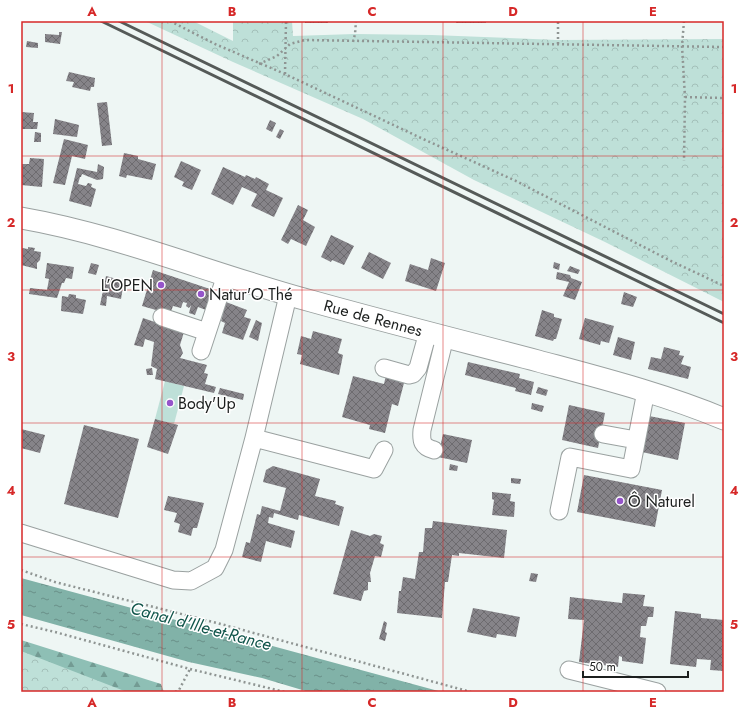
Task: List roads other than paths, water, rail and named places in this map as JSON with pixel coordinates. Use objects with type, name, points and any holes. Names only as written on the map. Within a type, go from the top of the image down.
[{"type":"main road","name":"Rue de Rennes","points":[[21,218],[50,223],[91,234],[290,295],[614,381],[672,399],[724,419]]},
{"type":"street","points":[[201,350],[226,275]]},
{"type":"street","points":[[21,533],[173,580],[191,581],[215,568],[224,550],[254,438],[286,304],[290,295]]},
{"type":"street","points":[[162,317],[207,332]]},
{"type":"street","points":[[384,368],[403,374],[413,374],[437,335]]},
{"type":"street","points":[[434,450],[425,448],[423,445],[422,430],[437,335]]},
{"type":"street","points":[[559,511],[570,495],[570,457],[631,469],[646,391]]},
{"type":"street","points":[[603,434],[636,440]]},
{"type":"street","points":[[254,438],[374,468],[384,450]]},
{"type":"street","points":[[569,670],[657,692]]},
{"type":"water","points":[[21,578],[442,692],[309,692],[262,678],[189,662],[21,615]]},
{"type":"railway","points":[[101,21],[724,323]]},
{"type":"railway","points":[[119,21],[724,314]]},
{"type":"place","name":"L’OPEN","points":[[161,285]]},
{"type":"place","name":"Natur'O Thé","points":[[201,294]]},
{"type":"place","name":"Body'Up","points":[[170,403]]},
{"type":"place","name":"Ô Naturel","points":[[620,501]]},
{"type":"water label","name":"Canal d'Ille-et-Rance","points":[[201,626]]}]
